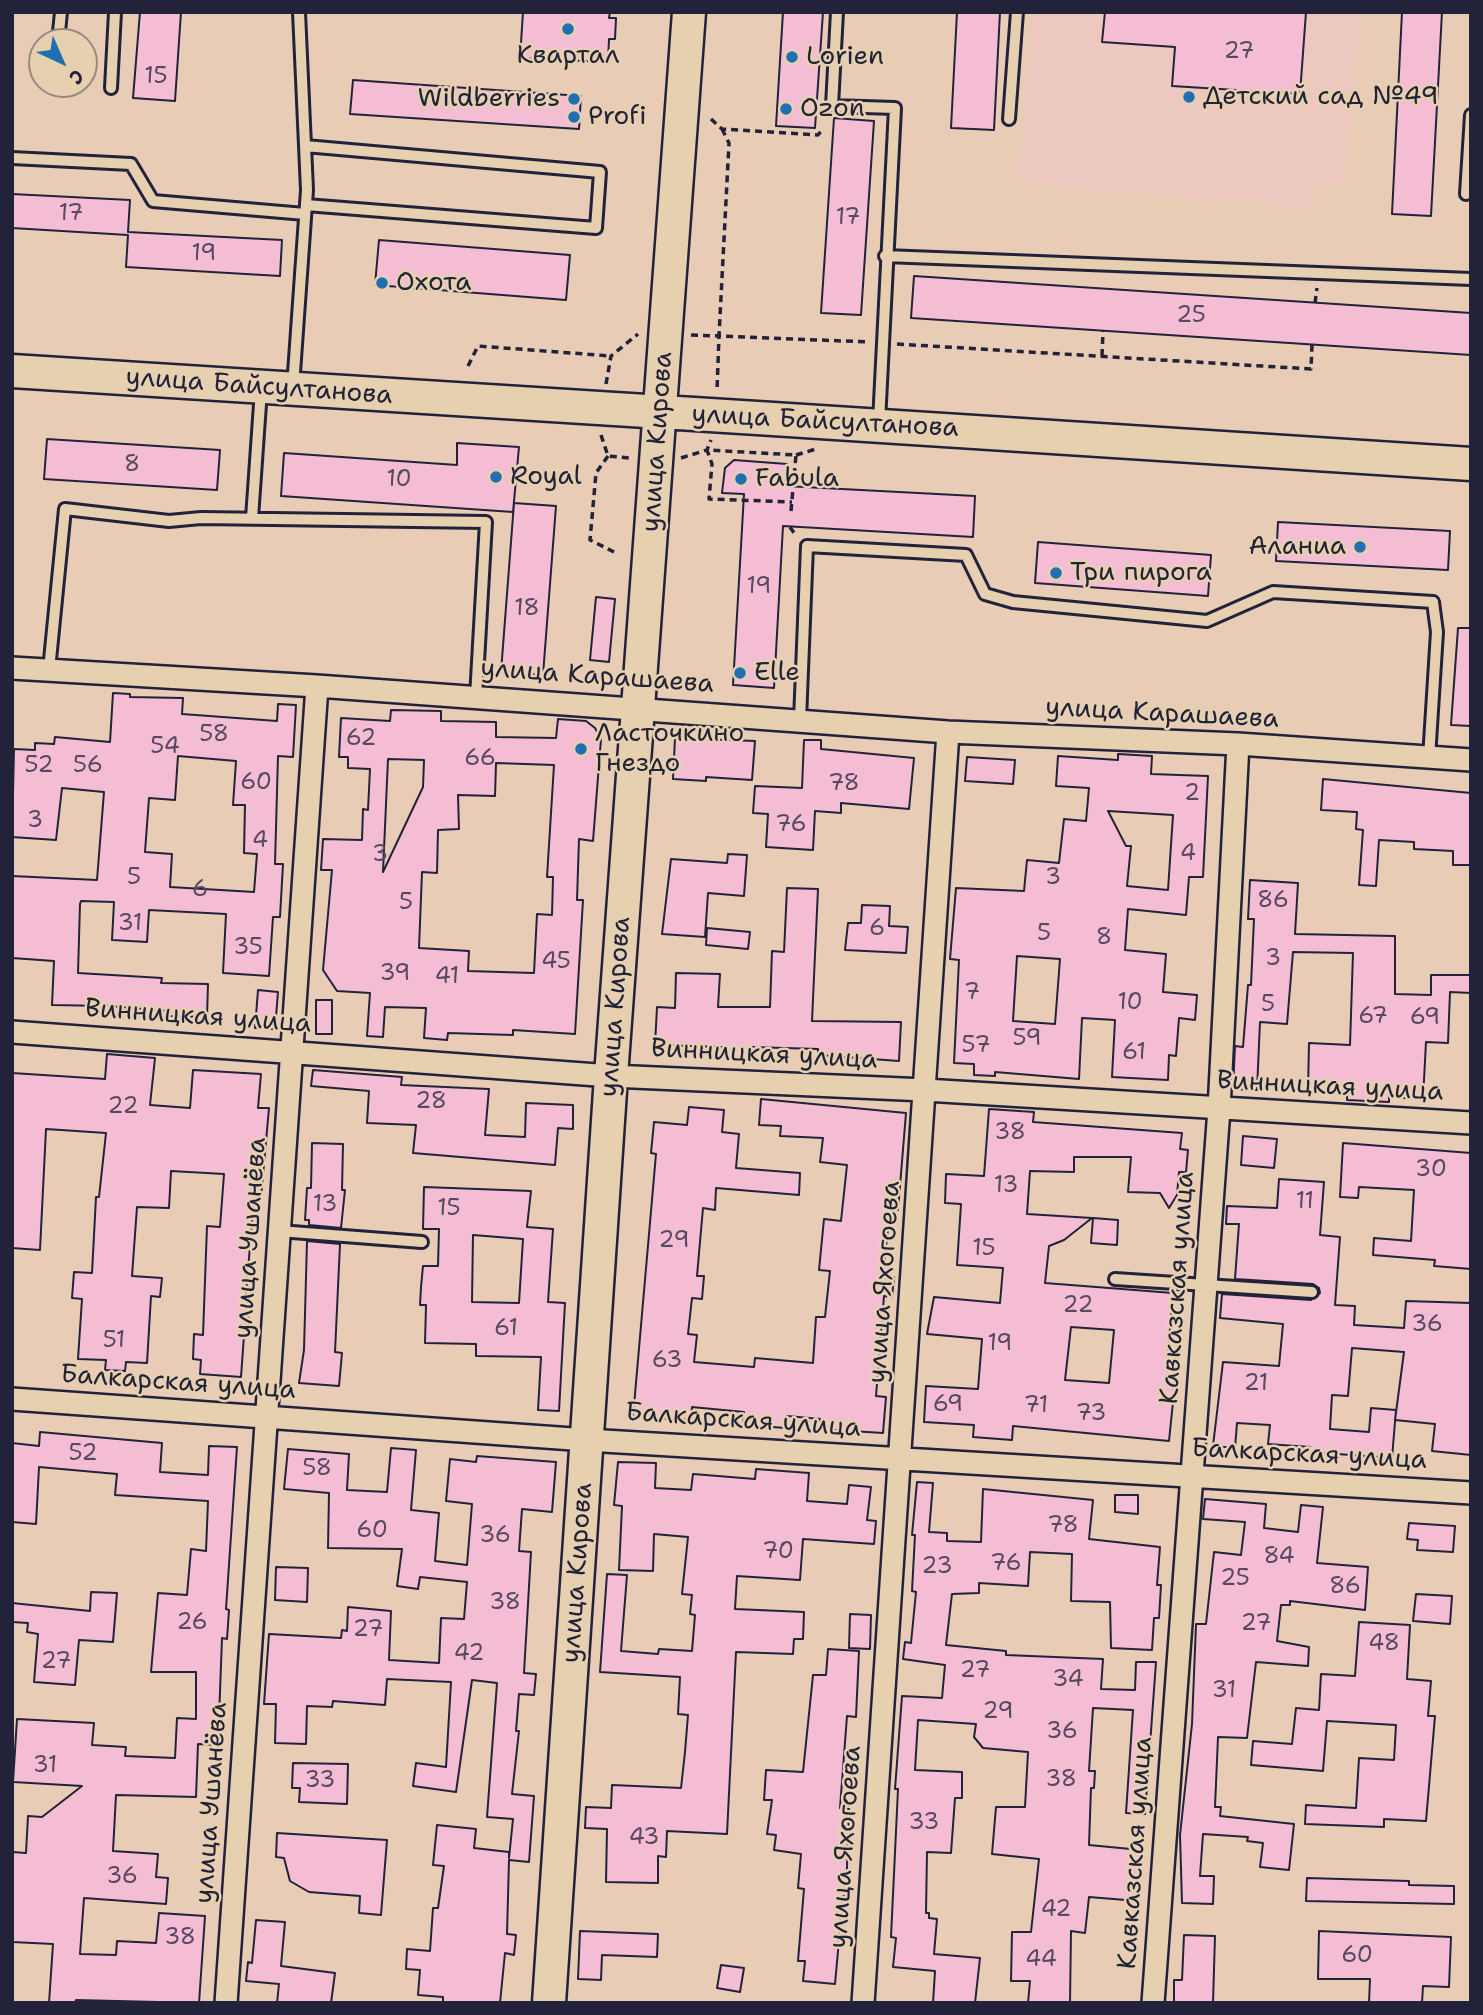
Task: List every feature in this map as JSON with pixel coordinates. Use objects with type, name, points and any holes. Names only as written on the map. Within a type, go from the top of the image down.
[{"type":"main road","name":"улица Кирова","points":[[549,2003],[611,1076],[689,12]]},
{"type":"main road","name":"улица Байсултанова","points":[[12,371],[1471,464]]},
{"type":"street","name":"улица Карашаева","points":[[12,668],[640,708],[948,732],[1238,744],[1471,761]]},
{"type":"street","name":"улица Ушанёва","points":[[226,2003],[317,686]]},
{"type":"street","name":"улица Яхогоева","points":[[863,2003],[948,732]]},
{"type":"street","name":"Кавказская улица","points":[[1153,2003],[1190,1477],[1195,1451],[1204,1283],[1219,1109],[1238,744]]},
{"type":"street","name":"Винницкая улица","points":[[12,1032],[611,1076],[925,1090],[1471,1123]]},
{"type":"street","name":"Балкарская улица","points":[[12,1399],[587,1440],[1471,1493]]},
{"type":"lane","points":[[111,88],[115,12]]},
{"type":"lane","points":[[293,390],[306,210],[299,12]]},
{"type":"lane","points":[[837,12],[832,106],[895,108],[885,256],[879,425]]},
{"type":"lane","points":[[1009,119],[1017,12]]},
{"type":"lane","points":[[1466,194],[1471,116]]},
{"type":"lane","points":[[12,158],[131,164],[153,201],[596,228],[600,172],[305,146]]},
{"type":"lane","points":[[885,256],[1471,279]]},
{"type":"lane","points":[[252,519],[261,387]]},
{"type":"lane","points":[[49,670],[65,509],[169,521],[252,519],[486,522],[476,697]]},
{"type":"lane","points":[[800,720],[807,546],[966,555],[985,594],[1013,601],[1207,621],[1273,592],[1433,602],[1437,632],[1429,758]]},
{"type":"lane","points":[[279,1231],[422,1242]]},
{"type":"lane","points":[[1115,1279],[1312,1292]]},
{"type":"path","points":[[711,119],[722,129],[729,143],[717,394]]},
{"type":"path","points":[[722,129],[818,135],[822,129]]},
{"type":"path","points":[[605,388],[611,356],[642,331]]},
{"type":"path","points":[[1102,356],[1103,331]]},
{"type":"path","points":[[688,335],[882,343],[1311,369],[1312,345]]},
{"type":"path","points":[[468,366],[478,346],[611,356]]},
{"type":"path","points":[[714,431],[708,450],[712,464],[709,499],[792,502]]},
{"type":"path","points":[[601,435],[608,456]]},
{"type":"path","points":[[679,459],[708,450],[796,455],[824,446]]},
{"type":"path","points":[[791,510],[796,455]]},
{"type":"path","points":[[608,456],[629,458]]},
{"type":"path","points":[[608,456],[596,473],[590,540],[614,552]]},
{"type":"shaded area","name":"Детский сад №49","points":[[1034,12],[1361,12],[1344,184],[1317,181],[1314,207],[1017,184]]},
{"type":"building","points":[[140,12],[181,12],[175,101],[133,98]]},
{"type":"building","name":"Квартал","points":[[523,12],[610,12],[609,18],[616,18],[615,39],[609,39],[608,62],[520,58]]},
{"type":"building","points":[[783,12],[823,12],[815,128],[776,126]]},
{"type":"building","points":[[957,12],[1000,12],[994,130],[951,128]]},
{"type":"building","points":[[1105,12],[1306,12],[1300,94],[1172,86],[1175,47],[1102,42]]},
{"type":"building","points":[[1402,12],[1442,12],[1431,216],[1392,214]]},
{"type":"building","points":[[353,80],[581,96],[579,129],[350,114]]},
{"type":"building","points":[[834,118],[874,121],[861,315],[821,313]]},
{"type":"building","points":[[12,194],[130,200],[128,232],[282,240],[280,276],[126,267],[128,235],[12,228]]},
{"type":"building","points":[[379,240],[570,255],[566,300],[375,285]]},
{"type":"building","points":[[914,276],[1471,313],[1471,355],[911,318]]},
{"type":"building","points":[[47,439],[220,450],[217,490],[44,479]]},
{"type":"building","points":[[457,443],[519,447],[513,512],[281,496],[284,453],[457,465]]},
{"type":"building","points":[[734,460],[787,464],[785,486],[975,496],[973,537],[783,526],[774,688],[733,685],[744,494],[722,493],[725,468]]},
{"type":"building","points":[[514,503],[556,506],[543,675],[501,672]]},
{"type":"building","points":[[1278,522],[1450,531],[1448,570],[1276,561]]},
{"type":"building","points":[[1038,542],[1211,555],[1208,596],[1035,583]]},
{"type":"building","points":[[596,597],[615,599],[609,662],[590,660]]},
{"type":"building","points":[[1458,628],[1471,628],[1471,726],[1451,725]]},
{"type":"building","points":[[113,693],[130,694],[130,697],[183,698],[182,714],[277,721],[278,704],[296,705],[293,757],[278,756],[275,864],[283,864],[280,917],[273,917],[269,976],[223,973],[226,914],[149,910],[147,942],[112,940],[114,902],[81,901],[80,904],[78,973],[162,978],[161,983],[208,984],[207,1017],[167,1016],[167,1011],[107,1006],[52,1005],[54,961],[12,958],[12,876],[97,880],[104,792],[62,788],[56,840],[12,837],[14,749],[35,750],[35,743],[54,744],[55,737],[110,742]],"holes":[[[178,756],[236,761],[233,805],[245,805],[244,853],[257,854],[254,892],[170,887],[172,854],[145,852],[149,798],[175,800]]]},
{"type":"building","points":[[391,710],[441,711],[441,721],[496,722],[496,737],[556,738],[558,719],[586,721],[595,728],[601,739],[593,841],[579,839],[577,900],[583,900],[575,1034],[513,1030],[513,1035],[448,1033],[447,1040],[424,1038],[426,1008],[385,1007],[383,1037],[367,1036],[370,993],[337,991],[323,970],[332,870],[321,870],[323,839],[362,840],[363,809],[368,810],[370,769],[348,768],[348,757],[339,757],[341,718],[390,721]],"holes":[[[388,759],[424,760],[423,787],[383,872]],[[496,763],[554,765],[547,877],[553,877],[552,915],[537,914],[534,973],[468,971],[469,951],[419,948],[422,872],[437,873],[438,830],[459,829],[458,795],[495,796]]]},
{"type":"building","points":[[675,738],[755,741],[752,780],[706,777],[706,781],[673,779]]},
{"type":"building","points":[[804,740],[821,740],[821,749],[914,758],[909,809],[841,803],[841,813],[815,811],[813,850],[766,847],[768,814],[753,813],[755,786],[802,788]]},
{"type":"building","points":[[1118,754],[1152,756],[1151,774],[1208,776],[1203,877],[1189,877],[1186,915],[1128,909],[1125,950],[1166,954],[1163,992],[1197,995],[1195,1020],[1179,1018],[1176,1056],[1169,1055],[1168,1080],[1112,1077],[1115,1020],[1082,1018],[1079,1079],[995,1072],[995,1076],[974,1075],[974,1064],[954,1063],[959,960],[950,959],[956,888],[1024,891],[1027,860],[1059,863],[1064,819],[1086,821],[1089,788],[1056,786],[1058,756],[1118,760]],"holes":[[[1108,811],[1173,815],[1168,890],[1127,886],[1131,846],[1126,846]],[[1017,956],[1060,959],[1055,1024],[1013,1021]]]},
{"type":"building","points":[[967,757],[1015,760],[1013,784],[965,781]]},
{"type":"building","points":[[1323,779],[1471,793],[1471,865],[1453,865],[1453,851],[1414,849],[1414,842],[1379,840],[1376,886],[1359,885],[1363,830],[1356,829],[1357,812],[1321,810]]},
{"type":"building","points":[[728,854],[747,855],[744,896],[708,893],[705,937],[662,934],[671,859],[727,863]]},
{"type":"building","points":[[1250,880],[1298,883],[1295,934],[1395,936],[1395,994],[1431,995],[1431,975],[1471,975],[1471,993],[1450,992],[1448,1043],[1426,1042],[1423,1099],[1389,1097],[1389,1102],[1347,1100],[1347,1091],[1308,1090],[1309,1043],[1350,1045],[1353,953],[1293,952],[1287,1024],[1260,1022],[1257,1090],[1233,1089],[1235,1046],[1243,1047],[1248,985],[1251,985],[1254,919],[1248,919]]},
{"type":"building","points":[[787,888],[818,889],[812,1021],[901,1022],[899,1061],[818,1055],[818,1049],[750,1047],[750,1059],[730,1059],[731,1054],[722,1054],[722,1047],[655,1045],[657,1007],[675,1008],[676,973],[720,974],[718,1007],[770,1007],[772,951],[784,952]]},
{"type":"building","points":[[862,905],[890,906],[889,926],[908,927],[906,953],[845,950],[848,923],[861,923]]},
{"type":"building","points":[[707,928],[750,932],[748,949],[706,945]]},
{"type":"building","points":[[258,990],[278,992],[275,1029],[255,1028]]},
{"type":"building","points":[[316,1000],[332,1000],[332,1034],[316,1034]]},
{"type":"building","points":[[107,1054],[155,1058],[150,1105],[190,1108],[193,1070],[261,1074],[258,1108],[269,1108],[261,1197],[254,1197],[245,1307],[249,1310],[248,1320],[245,1322],[241,1377],[200,1374],[201,1360],[193,1359],[194,1334],[203,1335],[207,1226],[220,1227],[224,1174],[171,1171],[169,1208],[137,1207],[132,1276],[162,1278],[160,1297],[151,1296],[147,1363],[126,1362],[125,1371],[105,1370],[106,1360],[78,1359],[82,1299],[72,1298],[74,1272],[92,1273],[96,1197],[99,1197],[106,1133],[46,1129],[40,1250],[12,1248],[12,1073],[105,1079]]},
{"type":"building","points":[[313,1070],[402,1077],[401,1085],[489,1089],[485,1135],[525,1137],[526,1103],[573,1105],[573,1129],[558,1128],[555,1165],[413,1153],[416,1125],[367,1123],[369,1091],[311,1086]]},
{"type":"building","points":[[761,1099],[906,1113],[898,1210],[890,1209],[883,1276],[894,1277],[892,1297],[884,1296],[876,1396],[886,1397],[883,1433],[819,1429],[820,1419],[787,1416],[786,1428],[743,1425],[744,1412],[692,1407],[691,1420],[633,1417],[656,1154],[651,1153],[654,1122],[687,1125],[689,1107],[724,1110],[722,1132],[739,1134],[736,1168],[800,1173],[799,1195],[716,1188],[715,1210],[703,1208],[697,1276],[704,1276],[702,1299],[692,1298],[688,1334],[697,1335],[694,1362],[754,1367],[755,1358],[813,1363],[816,1317],[825,1317],[830,1271],[819,1270],[824,1219],[841,1221],[847,1165],[820,1162],[823,1138],[780,1136],[781,1126],[759,1125]]},
{"type":"building","points":[[989,1109],[1034,1112],[1033,1122],[1182,1133],[1180,1149],[1188,1150],[1186,1172],[1179,1172],[1177,1195],[1169,1208],[1160,1193],[1128,1192],[1131,1157],[1074,1157],[1074,1172],[1030,1171],[1027,1214],[1092,1218],[1064,1240],[1049,1246],[1045,1283],[1173,1293],[1168,1352],[1178,1353],[1169,1441],[1013,1426],[1012,1440],[973,1437],[974,1425],[924,1422],[926,1386],[978,1389],[982,1339],[927,1334],[934,1297],[1000,1303],[1003,1268],[957,1265],[961,1204],[945,1203],[946,1174],[984,1176]],"holes":[[[1071,1327],[1114,1330],[1109,1383],[1065,1380]]]},
{"type":"building","points":[[1243,1136],[1277,1139],[1274,1168],[1241,1165]]},
{"type":"building","points":[[312,1143],[343,1144],[342,1190],[345,1190],[341,1228],[309,1225],[309,1220],[305,1220],[307,1188],[311,1188]]},
{"type":"building","points":[[1343,1143],[1471,1153],[1471,1269],[1434,1266],[1435,1260],[1373,1255],[1374,1238],[1411,1241],[1414,1190],[1359,1187],[1358,1198],[1340,1197]]},
{"type":"building","points":[[1279,1179],[1324,1182],[1320,1235],[1340,1237],[1335,1305],[1355,1306],[1354,1325],[1404,1328],[1406,1301],[1471,1303],[1471,1455],[1432,1451],[1435,1424],[1395,1420],[1392,1458],[1310,1452],[1310,1447],[1268,1444],[1270,1425],[1237,1423],[1235,1448],[1213,1446],[1223,1362],[1279,1366],[1283,1324],[1220,1318],[1222,1294],[1311,1300],[1320,1293],[1319,1288],[1313,1284],[1235,1279],[1239,1224],[1226,1224],[1227,1206],[1277,1208]],"holes":[[[1352,1348],[1404,1352],[1396,1410],[1371,1408],[1369,1432],[1330,1429],[1332,1395],[1348,1396]]]},
{"type":"building","points":[[424,1187],[531,1191],[527,1227],[553,1229],[548,1302],[565,1303],[559,1411],[538,1410],[541,1357],[476,1356],[476,1344],[425,1343],[426,1305],[420,1305],[423,1266],[438,1266],[439,1229],[423,1229]],"holes":[[[473,1235],[523,1239],[519,1303],[472,1302]]]},
{"type":"building","points":[[1093,1218],[1118,1220],[1117,1245],[1091,1243]]},
{"type":"building","points":[[307,1241],[340,1244],[335,1352],[342,1353],[339,1386],[299,1383],[304,1350]]},
{"type":"building","points":[[40,1432],[162,1443],[160,1472],[208,1475],[209,1446],[237,1447],[226,1609],[229,1610],[227,1639],[222,1638],[218,1745],[198,1744],[196,1797],[116,1795],[113,1851],[158,1854],[156,1877],[168,1878],[166,1904],[84,1898],[80,1954],[116,1955],[117,1941],[156,1943],[159,1913],[205,1916],[199,2003],[76,2000],[75,2003],[49,2003],[53,1944],[12,1942],[12,1852],[26,1853],[28,1816],[42,1817],[82,1786],[13,1782],[17,1719],[94,1723],[92,1745],[126,1747],[125,1756],[175,1758],[177,1718],[196,1719],[196,1672],[151,1672],[158,1593],[187,1595],[191,1549],[206,1551],[208,1501],[115,1495],[117,1474],[39,1467],[36,1524],[12,1522],[12,1443],[39,1446]]},
{"type":"building","points":[[391,1448],[416,1450],[411,1510],[439,1513],[435,1561],[467,1565],[472,1504],[446,1501],[450,1459],[476,1462],[477,1456],[556,1462],[552,1512],[522,1509],[519,1551],[531,1552],[524,1673],[536,1674],[534,1695],[519,1694],[516,1731],[519,1731],[512,1794],[534,1796],[529,1862],[509,1860],[507,1934],[516,1935],[514,1955],[505,1953],[500,2003],[443,2003],[443,1997],[418,1995],[420,1970],[406,1969],[407,1949],[430,1951],[433,1908],[438,1908],[444,1866],[433,1865],[437,1825],[476,1829],[474,1848],[509,1852],[509,1858],[513,1819],[487,1817],[497,1683],[472,1680],[456,1792],[413,1786],[416,1763],[446,1767],[451,1682],[387,1679],[385,1705],[333,1701],[332,1707],[307,1706],[306,1744],[275,1743],[276,1704],[264,1704],[269,1634],[341,1638],[342,1630],[347,1631],[348,1607],[391,1611],[389,1660],[439,1663],[441,1618],[464,1619],[467,1582],[420,1577],[418,1589],[397,1586],[402,1549],[328,1548],[329,1493],[284,1489],[288,1449],[349,1454],[347,1490],[387,1492]]},
{"type":"building","points":[[618,1462],[656,1463],[655,1488],[691,1490],[693,1474],[755,1479],[756,1469],[809,1473],[807,1501],[847,1504],[849,1485],[871,1487],[867,1520],[876,1521],[874,1544],[803,1539],[800,1580],[737,1576],[735,1609],[804,1612],[803,1639],[794,1639],[793,1654],[736,1652],[727,1834],[667,1831],[666,1857],[658,1856],[658,1883],[606,1882],[607,1829],[585,1828],[586,1807],[611,1808],[612,1785],[681,1788],[685,1752],[688,1715],[678,1714],[680,1677],[600,1672],[607,1574],[627,1575],[621,1651],[658,1654],[659,1649],[692,1651],[695,1615],[690,1614],[692,1595],[682,1594],[688,1537],[654,1534],[653,1571],[619,1570],[622,1506],[614,1505]]},
{"type":"building","points":[[917,1482],[933,1483],[929,1532],[947,1533],[947,1541],[981,1542],[983,1489],[1093,1500],[1089,1539],[1160,1547],[1157,1585],[1161,1585],[1159,1618],[1154,1618],[1152,1650],[1111,1648],[1110,1602],[1071,1601],[1072,1554],[1030,1552],[1028,1586],[979,1583],[979,1593],[952,1594],[946,1645],[1006,1651],[1006,1655],[1103,1659],[1101,1689],[1135,1690],[1136,1662],[1156,1662],[1145,1814],[1126,1813],[1133,1710],[1093,1708],[1089,1771],[1095,1771],[1094,1788],[1091,1788],[1089,1845],[1141,1850],[1138,1901],[1089,1897],[1085,1933],[1071,1931],[1070,2003],[1028,2003],[1030,1981],[1011,1981],[1012,1932],[1031,1932],[1039,1859],[992,1854],[996,1807],[1025,1807],[1028,1752],[983,1748],[974,1737],[976,1724],[918,1720],[915,1770],[962,1772],[962,1798],[955,1798],[951,1853],[927,1852],[926,1913],[929,1913],[929,1918],[937,1919],[934,1954],[980,1958],[975,2003],[933,2003],[935,1971],[893,1967],[896,1938],[891,1937],[898,1789],[895,1789],[902,1696],[942,1698],[945,1665],[903,1659],[905,1642],[911,1643],[916,1592],[912,1591],[915,1535],[912,1535]]},
{"type":"building","points":[[1115,1495],[1138,1495],[1138,1514],[1115,1512]]},
{"type":"building","points":[[1205,1499],[1266,1504],[1264,1528],[1298,1532],[1301,1505],[1323,1507],[1317,1563],[1368,1567],[1365,1610],[1290,1601],[1290,1605],[1281,1605],[1277,1641],[1309,1647],[1308,1666],[1256,1662],[1247,1738],[1218,1737],[1215,1807],[1221,1807],[1220,1816],[1294,1824],[1289,1870],[1260,1867],[1263,1843],[1247,1841],[1248,1837],[1203,1834],[1200,1876],[1214,1876],[1213,1904],[1182,1903],[1180,1835],[1192,1724],[1196,1624],[1206,1624],[1214,1552],[1241,1555],[1245,1522],[1203,1519]]},
{"type":"building","points":[[1409,1523],[1455,1526],[1453,1552],[1417,1550],[1418,1540],[1407,1539]]},
{"type":"building","points":[[276,1567],[308,1568],[307,1602],[275,1600]]},
{"type":"building","points":[[91,1592],[117,1593],[113,1642],[79,1640],[75,1685],[34,1682],[38,1634],[27,1632],[28,1623],[12,1622],[12,1603],[90,1611]]},
{"type":"building","points":[[1416,1594],[1452,1596],[1450,1624],[1413,1621]]},
{"type":"building","points":[[850,1614],[871,1615],[870,1649],[849,1648]]},
{"type":"building","points":[[1359,1622],[1410,1625],[1407,1679],[1431,1681],[1428,1716],[1435,1716],[1426,1821],[1384,1819],[1384,1827],[1305,1824],[1306,1805],[1356,1808],[1359,1758],[1394,1760],[1396,1725],[1327,1721],[1323,1771],[1251,1765],[1253,1741],[1292,1744],[1296,1708],[1319,1710],[1321,1674],[1355,1676]]},
{"type":"building","points":[[828,1649],[859,1651],[856,1717],[847,1716],[840,1808],[849,1809],[846,1896],[843,1896],[835,1984],[803,1981],[805,1961],[798,1961],[804,1889],[798,1888],[801,1854],[774,1850],[776,1835],[767,1834],[772,1800],[764,1800],[766,1770],[803,1772],[813,1675],[826,1675]]},
{"type":"building","points":[[293,1763],[348,1764],[347,1804],[299,1802],[300,1788],[292,1788]]},
{"type":"building","points":[[277,1833],[387,1840],[381,1915],[359,1913],[360,1896],[309,1892],[290,1881],[284,1858],[276,1857]]},
{"type":"building","points":[[1307,1878],[1409,1881],[1409,1885],[1454,1886],[1454,1904],[1306,1901]]},
{"type":"building","points":[[256,1920],[285,1922],[281,1966],[335,1973],[331,2003],[277,2003],[279,1984],[246,1981],[248,1962],[252,1963]]},
{"type":"building","points":[[580,1931],[658,1934],[657,1957],[602,1955],[601,1980],[578,1979]]},
{"type":"building","points":[[1319,1931],[1451,1937],[1449,1987],[1423,1986],[1422,2003],[1369,2003],[1370,1979],[1318,1979]]},
{"type":"building","points":[[1184,1935],[1215,1936],[1213,2003],[1174,2003],[1174,1980],[1182,1980]]},
{"type":"building","points":[[721,1965],[744,1968],[740,1992],[717,1988]]},
{"type":"place","name":"Квартал","points":[[568,29]]},
{"type":"place","name":"Lorien","points":[[792,57]]},
{"type":"place","name":"Детский сад №49","points":[[1189,97]]},
{"type":"place","name":"Wildberries","points":[[574,99]]},
{"type":"place","name":"Ozon","points":[[786,109]]},
{"type":"place","name":"Profi","points":[[574,117]]},
{"type":"place","name":"Охота","points":[[382,283]]},
{"type":"place","name":"Royal","points":[[496,477]]},
{"type":"place","name":"Fabula","points":[[741,479]]},
{"type":"place","name":"Аланиа","points":[[1360,547]]},
{"type":"place","name":"Три пирога","points":[[1056,573]]},
{"type":"place","name":"Elle","points":[[740,673]]},
{"type":"place","name":"Ласточкино Гнездо","points":[[581,749]]}]
